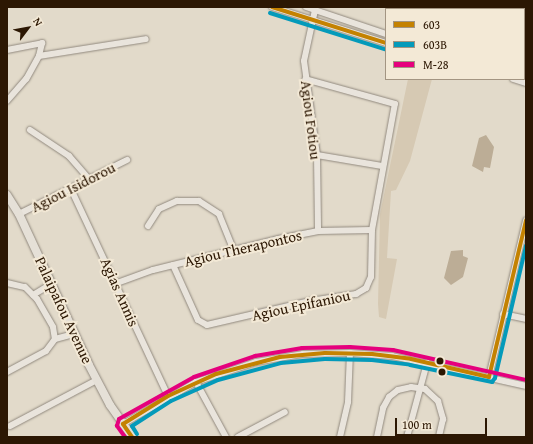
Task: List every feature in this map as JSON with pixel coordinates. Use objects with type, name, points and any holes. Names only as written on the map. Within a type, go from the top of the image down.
[{"type":"main road","name":"Palaipafou Avenue","points":[[7,195],[19,214],[74,334],[97,380],[132,437]]},
{"type":"street","points":[[272,7],[385,43]]},
{"type":"street","points":[[306,7],[385,34]]},
{"type":"street","name":"Agiou Fotiou","points":[[315,10],[304,61],[317,155],[318,231]]},
{"type":"street","points":[[39,56],[146,39]]},
{"type":"street","points":[[7,50],[42,43],[39,56],[26,79],[7,101]]},
{"type":"street","name":"Agiou Epifaniou","points":[[173,264],[198,320],[204,324],[212,325],[310,300],[362,292],[371,277],[372,230],[382,166],[395,104],[306,79]]},
{"type":"street","points":[[516,80],[526,83]]},
{"type":"street","points":[[30,130],[69,156],[89,179]]},
{"type":"street","points":[[317,155],[382,166]]},
{"type":"street","name":"Agiou Isidorou","points":[[19,214],[127,160]]},
{"type":"street","name":"Agias Annis","points":[[71,189],[117,283],[168,396]]},
{"type":"street","points":[[148,226],[159,209],[177,201],[199,201],[219,214],[233,249]]},
{"type":"street","points":[[489,377],[526,220]]},
{"type":"street","name":"Agiou Therapontos","points":[[117,283],[173,264],[233,249],[318,231],[372,230]]},
{"type":"street","points":[[7,283],[25,287],[33,295],[46,314],[55,339]]},
{"type":"street","points":[[33,295],[51,284]]},
{"type":"street","points":[[503,314],[526,320]]},
{"type":"street","points":[[7,372],[46,351],[55,339],[74,334]]},
{"type":"street","points":[[123,424],[168,396],[196,382],[234,368],[280,357],[350,353],[392,356],[526,386]]},
{"type":"street","points":[[340,437],[348,402],[350,353]]},
{"type":"street","points":[[407,437],[428,363]]},
{"type":"street","points":[[10,426],[97,380]]},
{"type":"street","points":[[196,382],[226,437]]},
{"type":"street","points":[[377,437],[383,408],[389,397],[398,390],[420,387],[432,394],[442,410],[443,419],[439,437]]},
{"type":"street","points":[[238,437],[285,412]]},
{"type":"shaded area","points":[[526,7],[526,66],[525,8],[485,8]]},
{"type":"shaded area","points":[[408,80],[432,80],[410,161],[396,190],[391,191],[387,258],[397,259],[386,319],[379,317],[378,304],[380,214]]},
{"type":"shaded area","points":[[486,135],[494,147],[490,168],[484,167],[483,172],[472,166],[479,138]]},
{"type":"shaded area","points":[[463,250],[463,256],[468,258],[463,277],[451,285],[444,278],[451,251]]},
{"type":"transit line","name":"603","points":[[272,7],[385,43]]},
{"type":"transit line","name":"603B","points":[[270,13],[384,49]]},
{"type":"transit line","name":"603","points":[[132,437],[123,424],[168,396],[216,374],[280,357],[325,353],[372,354],[411,359],[489,377],[526,220]]},
{"type":"transit line","name":"603B","points":[[137,434],[132,426],[171,401],[218,380],[281,363],[325,359],[372,360],[410,365],[492,382],[495,378],[526,246]]},
{"type":"transit line","name":"M-28","points":[[125,437],[117,426],[119,419],[194,377],[255,356],[302,348],[350,347],[393,350],[526,380]]}]
